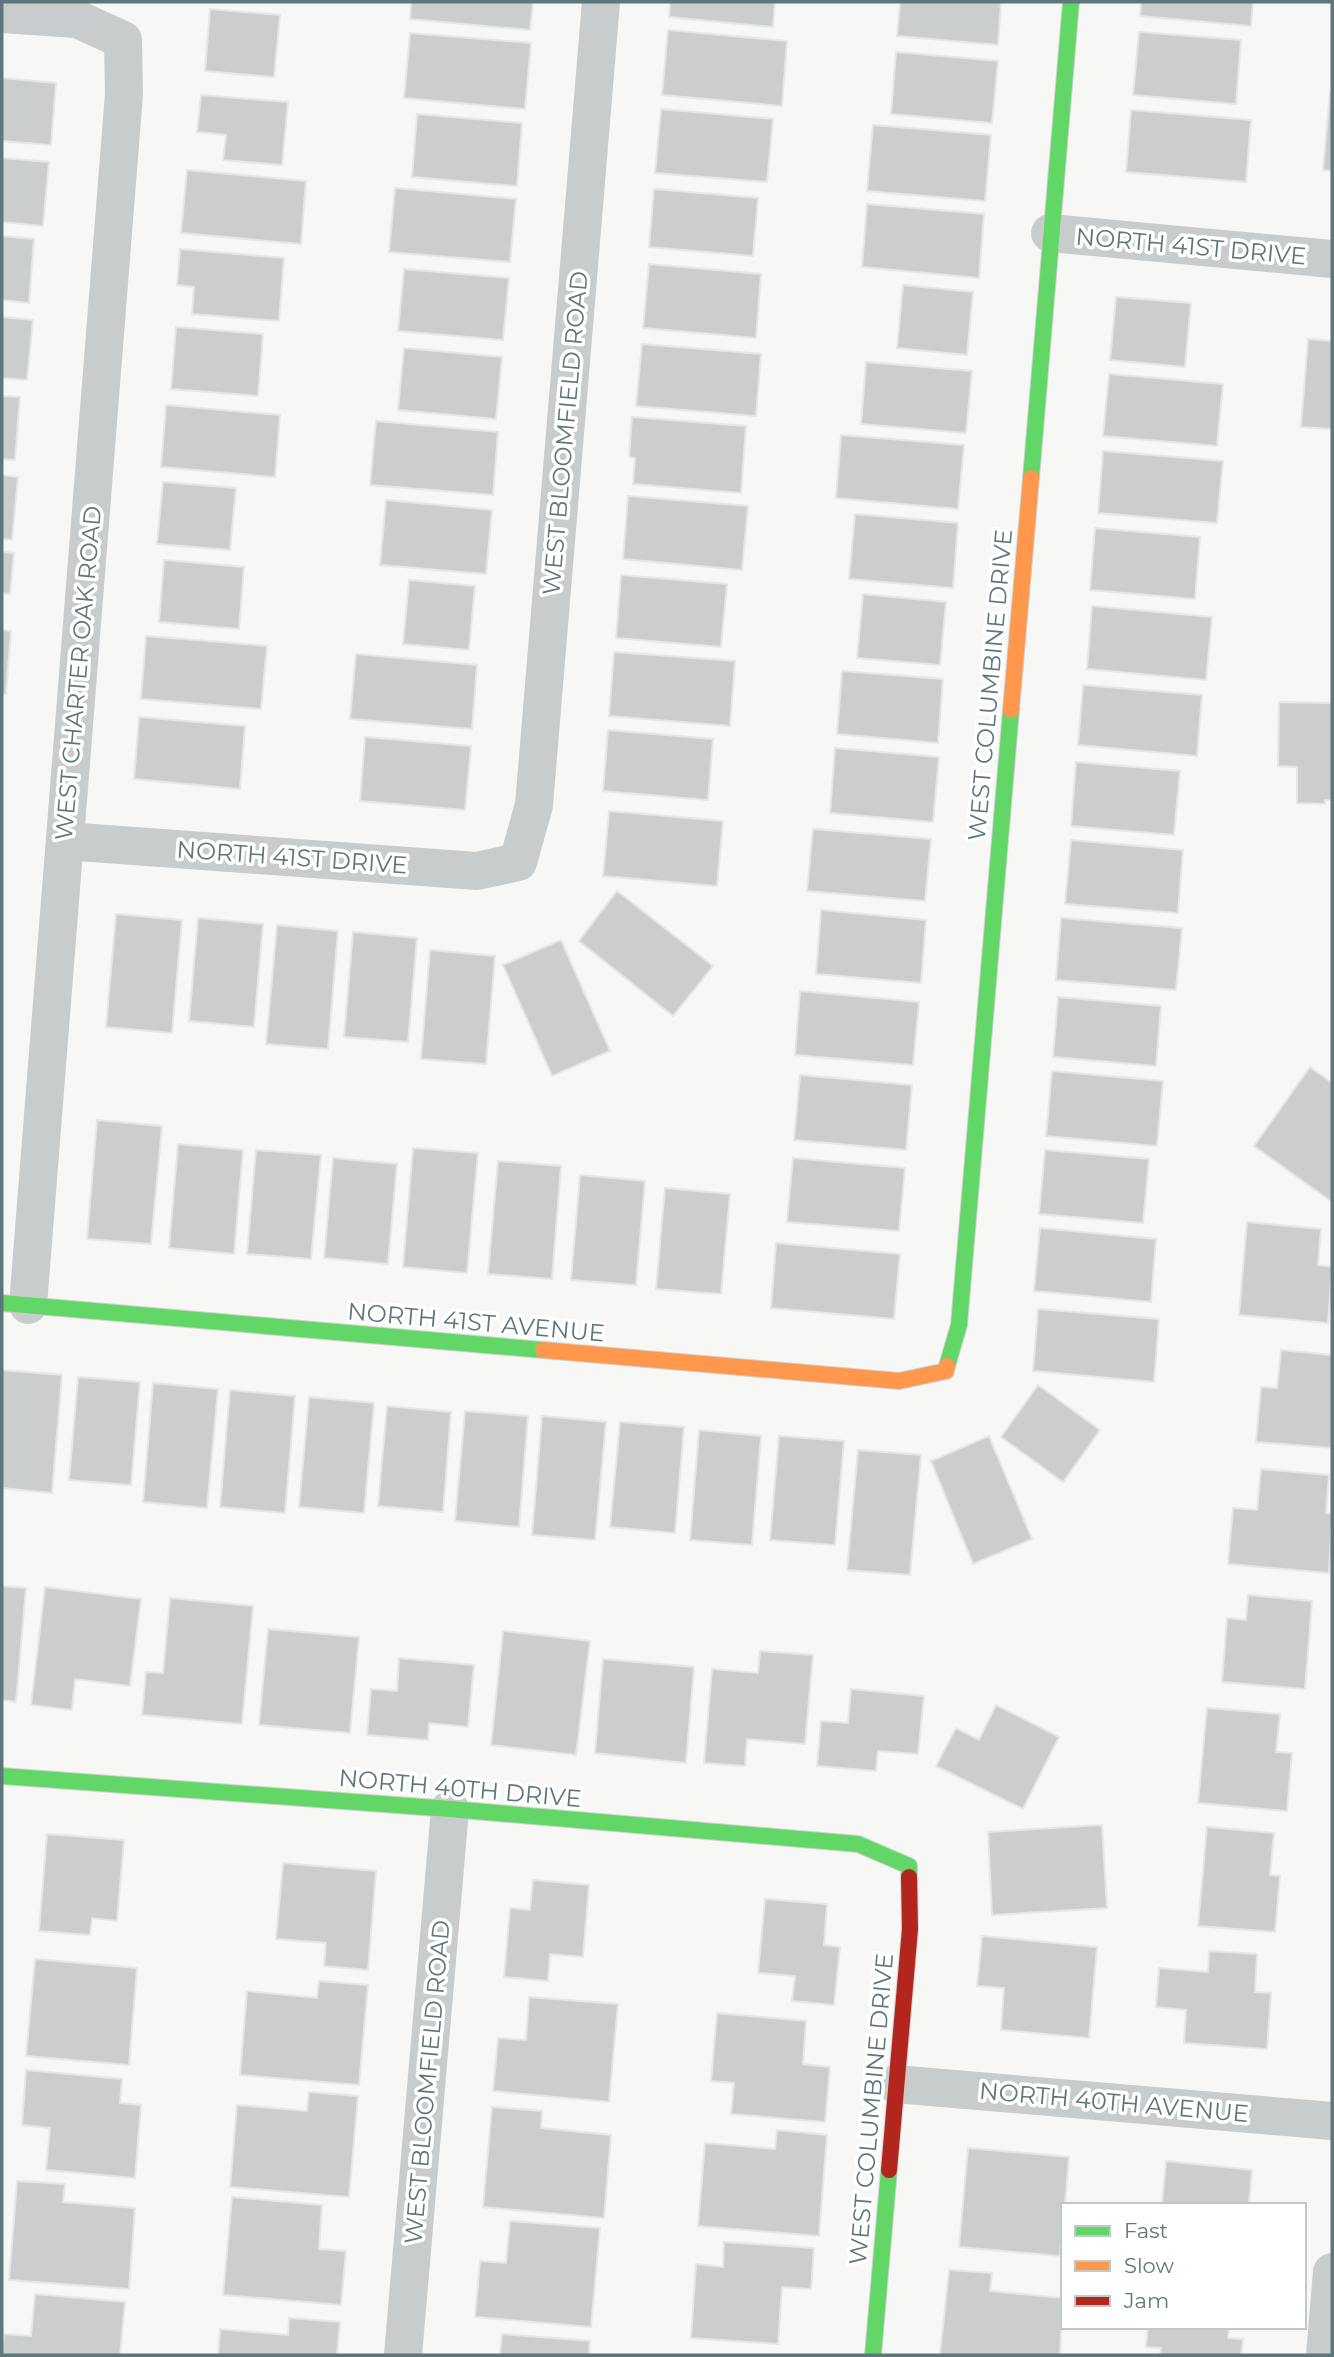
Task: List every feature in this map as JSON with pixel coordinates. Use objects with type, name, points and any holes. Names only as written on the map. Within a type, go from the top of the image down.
[{"type":"street","name":"WEST BLOOMFIELD ROAD","points":[[518,862],[534,805],[601,2]]},
{"type":"street","name":"WEST COLUMBINE DRIVE","points":[[946,1371],[959,1325],[1071,2]]},
{"type":"street","name":"WEST CHARTER OAK ROAD","points":[[2,14],[77,19],[123,40],[124,94],[65,841],[15,1304]]},
{"type":"street","name":"NORTH 41ST DRIVE","points":[[1050,233],[1332,259]]},
{"type":"street","name":"NORTH 41ST DRIVE","points":[[65,841],[477,871],[518,862]]},
{"type":"street","name":"NORTH 41ST AVENUE","points":[[15,1304],[899,1381],[946,1371]]},
{"type":"street","name":"NORTH 40TH DRIVE","points":[[2,1776],[858,1844],[909,1866]]},
{"type":"street","name":"WEST BLOOMFIELD ROAD","points":[[403,2355],[450,1810]]},
{"type":"street","name":"WEST COLUMBINE DRIVE","points":[[873,2355],[910,1929],[909,1866]]},
{"type":"street","name":"NORTH 40TH AVENUE","points":[[895,2084],[1332,2121]]},
{"type":"street","points":[[1325,2355],[1332,2272]]},
{"type":"building","points":[[411,2],[533,2],[530,30],[410,19]]},
{"type":"building","points":[[670,2],[775,2],[773,27],[669,17]]},
{"type":"building","points":[[900,2],[1001,2],[998,45],[897,36]]},
{"type":"building","points":[[1141,2],[1253,2],[1251,26],[1140,16]]},
{"type":"building","points":[[210,9],[280,15],[274,77],[205,71]]},
{"type":"building","points":[[668,30],[787,41],[782,106],[662,95]]},
{"type":"building","points":[[1139,32],[1241,40],[1236,104],[1133,95]]},
{"type":"building","points":[[410,33],[531,43],[525,109],[404,98]]},
{"type":"building","points":[[896,52],[998,61],[992,123],[891,114]]},
{"type":"building","points":[[2,78],[56,83],[51,145],[2,141]]},
{"type":"building","points":[[1332,92],[1332,171],[1323,170]]},
{"type":"building","points":[[201,95],[288,102],[282,165],[223,160],[226,135],[197,132]]},
{"type":"building","points":[[661,109],[773,119],[767,182],[655,173]]},
{"type":"building","points":[[1131,110],[1251,120],[1246,182],[1126,172]]},
{"type":"building","points":[[417,114],[522,123],[517,186],[412,177]]},
{"type":"building","points":[[873,125],[991,135],[985,201],[867,191]]},
{"type":"building","points":[[2,158],[49,162],[43,226],[2,222]]},
{"type":"building","points":[[187,170],[306,181],[301,244],[181,233]]},
{"type":"building","points":[[395,188],[516,199],[510,262],[389,252]]},
{"type":"building","points":[[654,189],[758,198],[753,256],[649,247]]},
{"type":"building","points":[[867,204],[984,214],[979,278],[862,267]]},
{"type":"building","points":[[2,236],[34,239],[29,303],[2,300]]},
{"type":"building","points":[[180,249],[284,258],[279,321],[192,314],[194,287],[177,285]]},
{"type":"building","points":[[649,264],[761,274],[756,338],[643,328]]},
{"type":"building","points":[[404,269],[509,278],[503,340],[398,331]]},
{"type":"building","points":[[903,285],[973,292],[967,355],[897,348]]},
{"type":"building","points":[[1116,297],[1191,303],[1185,367],[1110,360]]},
{"type":"building","points":[[2,317],[33,320],[27,380],[2,378]]},
{"type":"building","points":[[176,327],[263,334],[258,396],[171,389]]},
{"type":"building","points":[[1308,339],[1332,341],[1332,429],[1301,427]]},
{"type":"building","points":[[642,344],[761,354],[756,416],[636,406]]},
{"type":"building","points":[[404,348],[502,357],[496,419],[398,410]]},
{"type":"building","points":[[866,362],[972,371],[966,433],[861,424]]},
{"type":"building","points":[[1109,374],[1223,384],[1217,446],[1103,436]]},
{"type":"building","points":[[2,396],[20,397],[15,460],[2,459]]},
{"type":"building","points":[[166,405],[280,415],[275,477],[161,467]]},
{"type":"building","points":[[632,417],[746,426],[741,493],[633,484],[635,458],[629,457]]},
{"type":"building","points":[[376,421],[498,432],[493,495],[370,485]]},
{"type":"building","points":[[841,435],[964,445],[958,509],[836,498]]},
{"type":"building","points":[[1103,451],[1223,461],[1217,523],[1098,513]]},
{"type":"building","points":[[2,475],[18,477],[12,540],[2,539]]},
{"type":"building","points":[[163,482],[236,488],[230,550],[157,544]]},
{"type":"building","points":[[628,496],[748,506],[742,570],[623,559]]},
{"type":"building","points":[[386,500],[492,510],[486,574],[380,565]]},
{"type":"building","points":[[855,514],[958,523],[953,588],[849,579]]},
{"type":"building","points":[[1095,528],[1200,537],[1195,599],[1090,590]]},
{"type":"building","points":[[2,552],[14,553],[10,594],[2,593]]},
{"type":"building","points":[[164,560],[244,567],[239,629],[159,622]]},
{"type":"building","points":[[621,575],[727,584],[721,647],[616,638]]},
{"type":"building","points":[[409,580],[475,586],[469,650],[403,644]]},
{"type":"building","points":[[863,594],[946,602],[940,665],[857,658]]},
{"type":"building","points":[[1092,606],[1212,617],[1206,680],[1087,669]]},
{"type":"building","points":[[2,630],[11,631],[6,694],[2,694]]},
{"type":"building","points":[[146,636],[267,646],[261,709],[141,699]]},
{"type":"building","points":[[614,652],[735,661],[730,726],[609,716]]},
{"type":"building","points":[[356,654],[477,665],[472,729],[350,719]]},
{"type":"building","points":[[842,671],[943,679],[938,743],[837,734]]},
{"type":"building","points":[[1083,685],[1202,695],[1197,756],[1078,745]]},
{"type":"building","points":[[1279,702],[1332,703],[1332,800],[1325,800],[1325,804],[1297,803],[1297,767],[1278,766]]},
{"type":"building","points":[[139,717],[245,726],[240,789],[134,779]]},
{"type":"building","points":[[608,730],[713,739],[708,800],[603,791]]},
{"type":"building","points":[[365,737],[471,746],[465,810],[360,801]]},
{"type":"building","points":[[835,748],[939,757],[933,822],[830,813]]},
{"type":"building","points":[[1076,762],[1180,771],[1174,835],[1071,826]]},
{"type":"building","points":[[609,811],[723,821],[717,886],[603,876]]},
{"type":"building","points":[[813,829],[931,839],[925,901],[807,891]]},
{"type":"building","points":[[1071,840],[1183,850],[1178,913],[1065,904]]},
{"type":"building","points":[[617,891],[713,966],[673,1016],[579,941]]},
{"type":"building","points":[[821,910],[926,920],[921,983],[816,974]]},
{"type":"building","points":[[116,914],[182,920],[172,1033],[106,1027]]},
{"type":"building","points":[[198,918],[263,924],[254,1027],[189,1021]]},
{"type":"building","points":[[1061,918],[1182,928],[1176,990],[1056,980]]},
{"type":"building","points":[[277,925],[338,931],[328,1049],[266,1044]]},
{"type":"building","points":[[353,932],[417,938],[408,1042],[344,1037]]},
{"type":"building","points":[[561,940],[610,1051],[552,1076],[503,965]]},
{"type":"building","points":[[430,950],[495,956],[486,1064],[421,1059]]},
{"type":"building","points":[[800,991],[919,1002],[913,1065],[795,1055]]},
{"type":"building","points":[[1058,997],[1161,1006],[1156,1066],[1053,1057]]},
{"type":"building","points":[[1310,1067],[1332,1083],[1332,1202],[1254,1146]]},
{"type":"building","points":[[1052,1071],[1163,1081],[1157,1146],[1046,1136]]},
{"type":"building","points":[[800,1075],[912,1085],[906,1150],[794,1140]]},
{"type":"building","points":[[97,1120],[162,1126],[151,1244],[87,1239]]},
{"type":"building","points":[[178,1144],[243,1150],[234,1254],[169,1248]]},
{"type":"building","points":[[413,1148],[478,1153],[467,1273],[403,1267]]},
{"type":"building","points":[[256,1150],[321,1155],[311,1259],[247,1254]]},
{"type":"building","points":[[1045,1150],[1149,1159],[1143,1223],[1039,1214]]},
{"type":"building","points":[[333,1158],[397,1164],[388,1264],[324,1258]]},
{"type":"building","points":[[793,1158],[905,1168],[899,1231],[787,1222]]},
{"type":"building","points":[[498,1161],[561,1166],[552,1279],[488,1274]]},
{"type":"building","points":[[580,1175],[645,1181],[636,1285],[571,1280]]},
{"type":"building","points":[[665,1188],[730,1194],[721,1294],[656,1289]]},
{"type":"building","points":[[1247,1222],[1321,1229],[1318,1265],[1332,1267],[1328,1323],[1239,1315]]},
{"type":"building","points":[[1040,1228],[1156,1239],[1151,1302],[1034,1291]]},
{"type":"building","points":[[776,1243],[900,1254],[894,1319],[771,1308]]},
{"type":"building","points":[[1038,1309],[1159,1319],[1154,1382],[1033,1371]]},
{"type":"building","points":[[1281,1350],[1332,1355],[1332,1448],[1256,1442],[1261,1387],[1277,1388]]},
{"type":"building","points":[[2,1370],[62,1375],[52,1493],[2,1488]]},
{"type":"building","points":[[78,1377],[140,1382],[131,1485],[69,1480]]},
{"type":"building","points":[[153,1383],[218,1389],[207,1508],[143,1502]]},
{"type":"building","points":[[1038,1385],[1100,1430],[1063,1482],[1001,1437]]},
{"type":"building","points":[[230,1390],[295,1396],[285,1513],[220,1507]]},
{"type":"building","points":[[309,1397],[374,1403],[364,1513],[299,1507]]},
{"type":"building","points":[[387,1406],[451,1412],[443,1512],[378,1506]]},
{"type":"building","points":[[465,1411],[528,1416],[519,1527],[455,1521]]},
{"type":"building","points":[[542,1416],[606,1422],[595,1540],[532,1535]]},
{"type":"building","points":[[620,1422],[684,1427],[675,1533],[610,1527]]},
{"type":"building","points":[[699,1430],[761,1436],[752,1545],[690,1540]]},
{"type":"building","points":[[779,1436],[844,1441],[835,1545],[770,1540]]},
{"type":"building","points":[[989,1436],[1032,1539],[973,1564],[931,1461]]},
{"type":"building","points":[[858,1450],[921,1455],[910,1575],[847,1570]]},
{"type":"building","points":[[1261,1469],[1329,1475],[1326,1513],[1332,1514],[1329,1573],[1228,1564],[1233,1508],[1257,1510]]},
{"type":"building","points":[[2,1586],[26,1588],[16,1702],[2,1700]]},
{"type":"building","points":[[45,1587],[141,1599],[130,1686],[75,1679],[72,1710],[31,1705]]},
{"type":"building","points":[[1248,1595],[1312,1601],[1305,1689],[1222,1682],[1227,1618],[1246,1620]]},
{"type":"building","points":[[170,1598],[253,1606],[242,1724],[142,1715],[146,1672],[163,1673]]},
{"type":"building","points":[[268,1629],[359,1637],[350,1733],[259,1725]]},
{"type":"building","points":[[503,1631],[590,1641],[576,1755],[491,1745]]},
{"type":"building","points":[[760,1651],[813,1655],[805,1744],[747,1739],[745,1766],[704,1763],[712,1669],[758,1673]]},
{"type":"building","points":[[399,1658],[474,1665],[468,1727],[429,1723],[428,1740],[367,1735],[371,1689],[397,1691]]},
{"type":"building","points":[[603,1659],[694,1667],[686,1763],[595,1753]]},
{"type":"building","points":[[851,1689],[924,1696],[918,1754],[878,1751],[876,1771],[817,1766],[821,1721],[848,1723]]},
{"type":"building","points":[[996,1705],[1059,1737],[1023,1809],[936,1766],[956,1728],[979,1740]]},
{"type":"building","points":[[1207,1708],[1280,1714],[1276,1752],[1292,1753],[1287,1811],[1198,1803]]},
{"type":"building","points":[[1102,1825],[1107,1908],[992,1915],[988,1832]]},
{"type":"building","points":[[1207,1827],[1274,1833],[1270,1875],[1280,1876],[1275,1932],[1198,1926]]},
{"type":"building","points":[[47,1834],[124,1840],[117,1921],[92,1918],[90,1935],[39,1931]]},
{"type":"building","points":[[283,1863],[376,1871],[368,1970],[324,1966],[326,1943],[276,1939]]},
{"type":"building","points":[[533,1880],[589,1885],[583,1957],[550,1954],[548,1981],[504,1977],[510,1908],[530,1910]]},
{"type":"building","points":[[765,1899],[827,1904],[824,1945],[840,1947],[834,2005],[792,2001],[795,1976],[758,1973]]},
{"type":"building","points":[[982,1936],[1097,1947],[1089,2038],[1001,2030],[1004,1988],[977,1986]]},
{"type":"building","points":[[1209,1951],[1257,1954],[1255,1992],[1271,1993],[1267,2049],[1184,2043],[1186,2010],[1156,2007],[1159,1968],[1208,1972]]},
{"type":"building","points":[[35,1959],[137,1968],[129,2065],[26,2056]]},
{"type":"building","points":[[319,1981],[368,1985],[359,2085],[240,2075],[247,1991],[317,1998]]},
{"type":"building","points":[[529,1997],[618,2004],[609,2102],[493,2091],[498,2038],[526,2040]]},
{"type":"building","points":[[717,2013],[806,2021],[803,2064],[830,2067],[825,2122],[731,2114],[734,2083],[711,2081]]},
{"type":"building","points":[[26,2070],[122,2079],[120,2103],[141,2105],[135,2178],[46,2170],[50,2128],[22,2125]]},
{"type":"building","points":[[309,2092],[358,2096],[349,2197],[230,2187],[237,2105],[307,2111]]},
{"type":"building","points":[[492,2107],[542,2111],[541,2128],[611,2135],[604,2218],[483,2207]]},
{"type":"building","points":[[777,2130],[827,2135],[819,2236],[698,2226],[705,2143],[775,2149]]},
{"type":"building","points":[[968,2148],[1069,2157],[1065,2203],[1061,2203],[1060,2256],[959,2247]]},
{"type":"building","points":[[1166,2161],[1252,2170],[1249,2203],[1162,2203]]},
{"type":"building","points":[[17,2181],[65,2184],[63,2202],[135,2208],[129,2289],[9,2280]]},
{"type":"building","points":[[232,2197],[322,2205],[319,2249],[346,2251],[341,2305],[223,2295]]},
{"type":"building","points":[[510,2221],[600,2228],[591,2327],[475,2317],[480,2261],[506,2263]]},
{"type":"building","points":[[724,2242],[814,2248],[811,2289],[782,2287],[778,2344],[691,2338],[696,2264],[723,2267]]},
{"type":"building","points":[[949,2270],[992,2273],[990,2291],[1061,2298],[1060,2355],[940,2355]]},
{"type":"building","points":[[35,2294],[125,2302],[120,2355],[2,2355],[4,2334],[31,2336]]},
{"type":"building","points":[[289,2318],[340,2322],[337,2355],[218,2355],[220,2329],[288,2335]]},
{"type":"building","points":[[1148,2329],[1229,2329],[1228,2338],[1243,2339],[1241,2355],[1160,2355],[1161,2348],[1146,2347]]},
{"type":"building","points":[[502,2334],[590,2341],[589,2355],[500,2355]]},
{"type":"traffic: fast","points":[[1031,478],[1071,2]]},
{"type":"traffic: fast","points":[[947,1366],[959,1325],[1011,710]]},
{"type":"traffic: fast","points":[[2,1303],[543,1350]]},
{"type":"traffic: fast","points":[[2,1776],[450,1809],[858,1844],[909,1866],[909,1877]]},
{"type":"traffic: fast","points":[[873,2355],[889,2170]]},
{"type":"traffic: slow","points":[[1011,710],[1031,478]]},
{"type":"traffic: slow","points":[[543,1350],[899,1381],[946,1371],[947,1366]]},
{"type":"traffic: jam","points":[[889,2170],[910,1929],[909,1877]]}]
